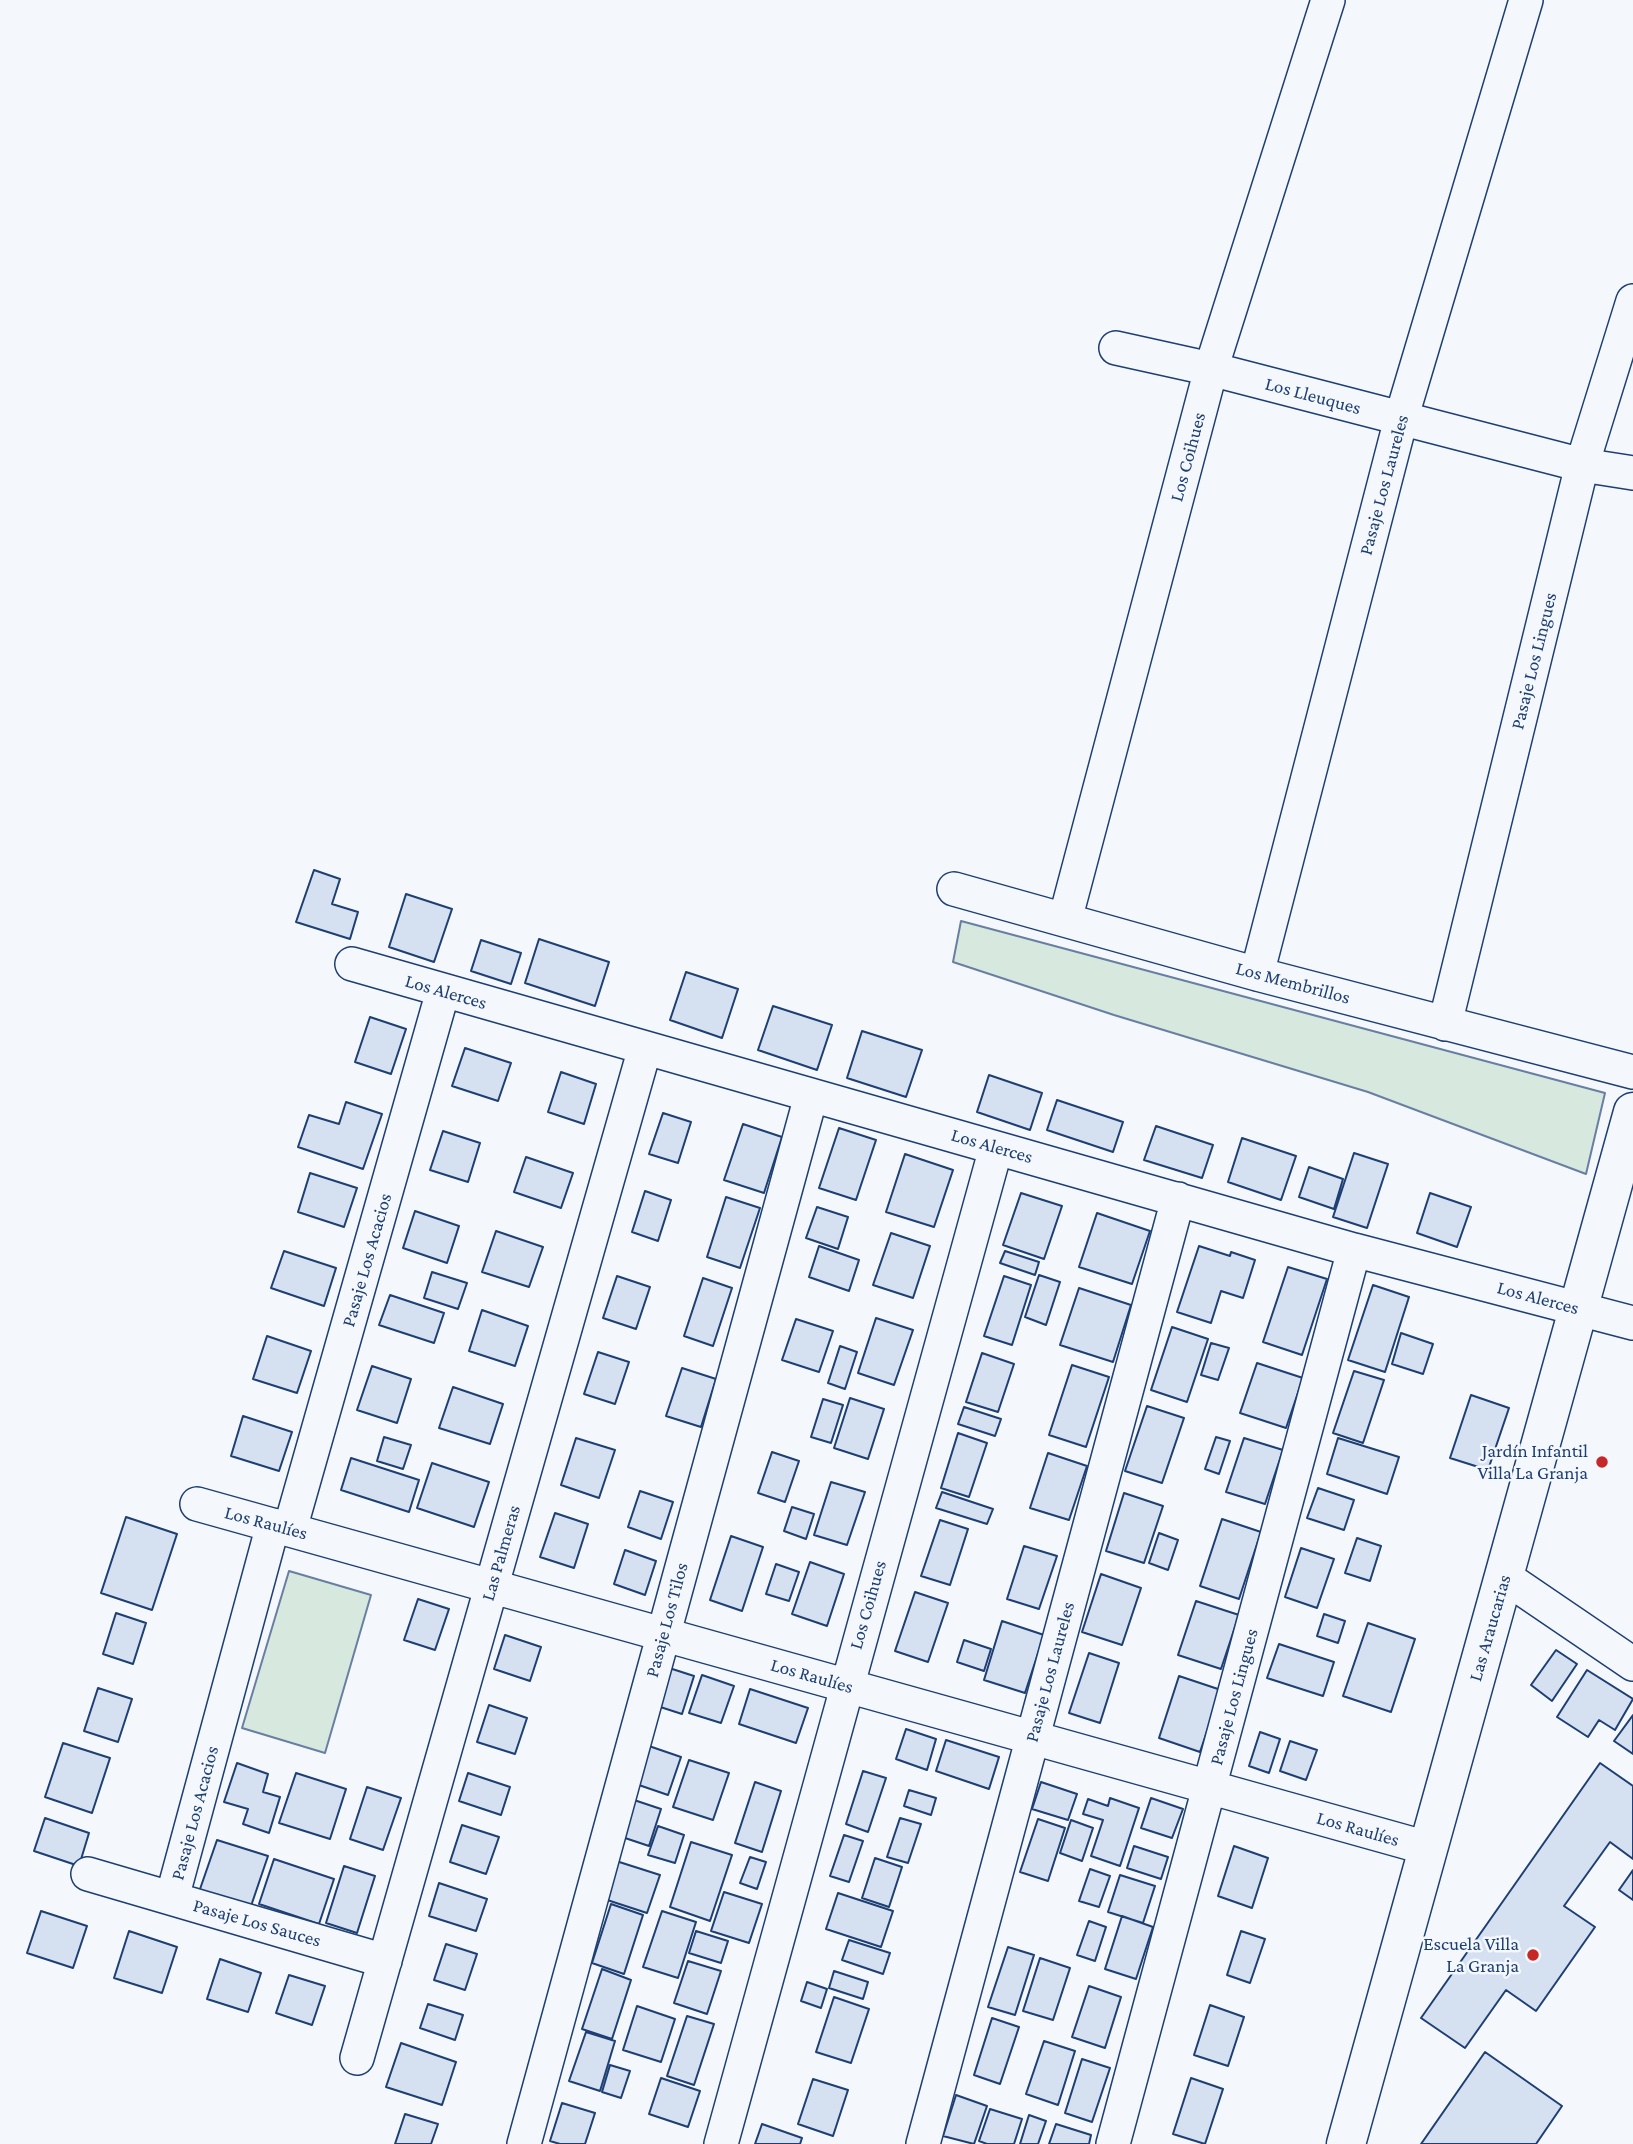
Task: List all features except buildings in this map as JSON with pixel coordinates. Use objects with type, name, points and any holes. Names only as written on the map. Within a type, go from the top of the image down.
[{"type":"street","name":"Los Coihues","points":[[1065,920],[1211,369],[1328,0]]},
{"type":"street","name":"Pasaje Los Laureles","points":[[1256,974],[1401,419],[1526,0]]},
{"type":"street","name":"Pasaje Los Lingues","points":[[1445,1024],[1582,465],[1633,301]]},
{"type":"street","name":"Los Lleuques","points":[[1116,348],[1211,369],[1582,465],[1633,473]]},
{"type":"street","name":"Los Membrillos","points":[[954,889],[1256,974],[1633,1072]]},
{"type":"street","name":"Los Alerces","points":[[352,964],[1354,1250],[1633,1324]]},
{"type":"street","name":"Pasaje Los Acacios","points":[[172,1898],[443,991]]},
{"type":"street","name":"Las Palmeras","points":[[357,2058],[645,1048]]},
{"type":"street","name":"Pasaje Los Tilos","points":[[524,2144],[811,1096]]},
{"type":"street","name":"Las Araucarias","points":[[1346,2144],[1633,1112]]},
{"type":"street","name":"Los Coihues","points":[[721,2144],[996,1148]]},
{"type":"street","name":"Pasaje Los Laureles","points":[[923,2144],[1178,1199]]},
{"type":"street","name":"Pasaje Los Lingues","points":[[1113,2144],[1354,1250]]},
{"type":"street","name":"Los Raulíes","points":[[197,1504],[1427,1848]]},
{"type":"street","points":[[1505,1577],[1633,1664]]},
{"type":"street","name":"Pasaje Los Sauces","points":[[88,1874],[385,1961]]},
{"type":"shaded area","points":[[961,921],[1605,1093],[1586,1174],[1368,1092],[1114,1015],[953,962]]},
{"type":"shaded area","points":[[289,1571],[371,1595],[325,1753],[242,1728]]},
{"type":"place","name":"Jardín Infantil Villa La Granja","points":[[1602,1462]]},
{"type":"place","name":"Escuela Villa La Granja","points":[[1533,1955]]}]
